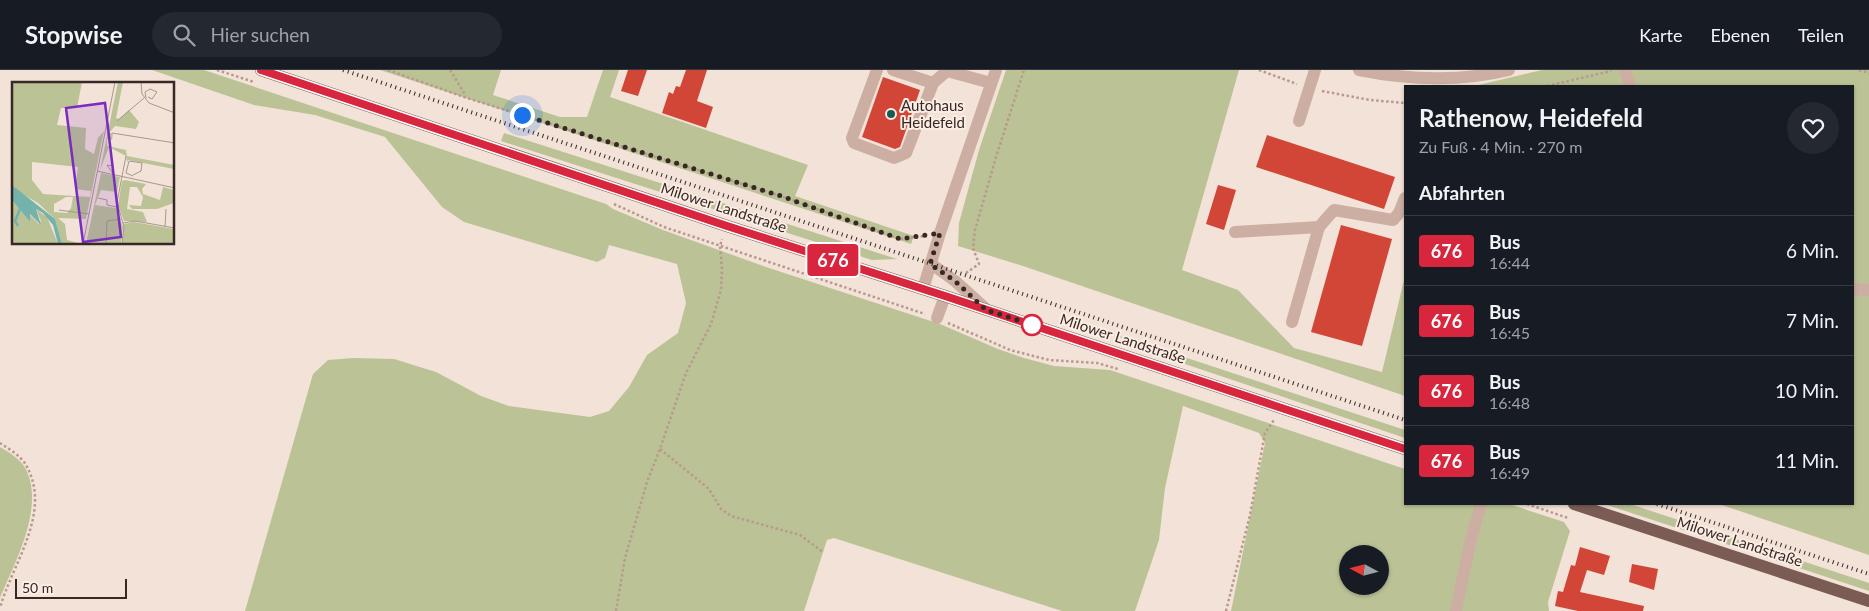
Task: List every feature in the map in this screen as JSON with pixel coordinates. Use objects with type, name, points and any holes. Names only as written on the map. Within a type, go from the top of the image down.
[{"type":"main road","name":"Milower Landstraße","points":[[261,70],[727,226],[945,296],[1276,414],[1404,449]]},
{"type":"main road","name":"Milower Landstraße","points":[[1577,505],[1869,601]]},
{"type":"street","points":[[876,70],[852,138],[854,143],[894,158],[906,154],[934,83],[947,71],[991,83]]},
{"type":"street","points":[[893,70],[934,83]]},
{"type":"street","points":[[924,289],[940,233],[996,70]]},
{"type":"street","points":[[1299,121],[1315,70]]},
{"type":"street","points":[[1360,70],[1439,82],[1509,70]]},
{"type":"street","points":[[1625,70],[1630,85]]},
{"type":"street","points":[[1292,322],[1319,227],[1334,210],[1393,220],[1400,213],[1404,201]]},
{"type":"street","points":[[1235,232],[1319,227]]},
{"type":"street","points":[[930,264],[955,281],[986,310]]},
{"type":"street","points":[[1854,289],[1869,290]]},
{"type":"street","points":[[937,318],[945,296]]},
{"type":"street","points":[[1456,611],[1470,543],[1481,505]]},
{"type":"path","points":[[218,70],[255,82]]},
{"type":"path","points":[[388,70],[396,71],[467,98],[781,196],[900,239],[940,233]]},
{"type":"path","points":[[450,70],[467,98]]},
{"type":"path","points":[[955,281],[979,264],[973,248],[975,230],[1024,70]]},
{"type":"path","points":[[1259,70],[1310,88],[1370,100],[1404,103]]},
{"type":"path","points":[[1551,85],[1616,70]]},
{"type":"path","points":[[1859,70],[1869,73]]},
{"type":"path","points":[[614,204],[664,228],[937,318],[1010,350],[1049,360],[1097,363],[1126,372]]},
{"type":"path","points":[[616,611],[625,558],[648,482],[686,373],[711,324],[721,290],[720,246],[727,226]]},
{"type":"path","points":[[1267,417],[1276,414]]},
{"type":"path","points":[[1276,414],[1281,422]]},
{"type":"path","points":[[1226,611],[1250,515],[1265,433],[1276,414]]},
{"type":"path","points":[[0,443],[26,464],[35,488],[34,509],[30,528],[0,608]]},
{"type":"path","points":[[660,449],[709,490],[722,509],[731,516],[800,535],[823,552]]},
{"type":"green space","points":[[152,70],[204,70],[606,204],[613,209],[663,230],[766,267],[940,324],[1024,358],[1054,366],[1110,370],[1404,469],[1404,505],[1512,505],[1564,522],[1570,531],[1548,602],[1549,611],[1231,611],[1265,443],[1259,433],[1183,406],[1165,488],[1159,540],[1135,611],[1062,611],[834,538],[827,540],[804,611],[245,611],[313,374],[328,360],[353,358],[394,359],[436,372],[481,396],[509,406],[590,417],[609,411],[629,387],[647,355],[678,333],[686,303],[677,264],[609,245],[605,258],[597,262],[464,222],[442,207],[385,137],[315,115],[254,105]]},
{"type":"green space","points":[[380,70],[501,70],[493,95],[560,117],[587,117],[603,70],[619,70],[610,97],[808,165],[795,196],[914,236],[911,244]]},
{"type":"green space","points":[[1006,70],[1239,70],[1182,270],[1238,290],[1294,348],[1382,372],[1404,280],[1404,396],[1020,265],[958,246],[959,223],[979,150]]},
{"type":"green space","points":[[1542,70],[1869,70],[1869,555],[1722,505],[1854,505],[1854,85],[1478,85]]},
{"type":"green space","points":[[504,133],[897,259],[872,260],[501,141]]},
{"type":"green space","points":[[1111,333],[1404,430],[1404,438],[1167,358]]},
{"type":"green space","points":[[0,447],[13,455],[24,466],[30,481],[32,498],[26,533],[0,598]]},
{"type":"green space","points":[[1607,505],[1633,505],[1869,583],[1869,591]]},
{"type":"building","points":[[628,70],[647,70],[638,96],[621,91]]},
{"type":"building","points":[[686,70],[707,70],[697,101],[713,107],[706,128],[662,113],[669,92],[673,94],[676,86],[680,87]]},
{"type":"building","name":"Autohaus Heidefeld","points":[[883,77],[920,90],[900,147],[895,149],[862,137]]},
{"type":"building","points":[[1267,135],[1395,177],[1384,209],[1256,167]]},
{"type":"building","points":[[1218,185],[1236,190],[1224,230],[1206,224]]},
{"type":"building","points":[[1341,225],[1392,239],[1362,346],[1311,332]]},
{"type":"building","points":[[1580,547],[1610,556],[1604,575],[1587,570],[1580,592],[1644,606],[1643,611],[1578,611],[1555,606],[1558,591],[1563,592],[1571,565],[1575,566]]},
{"type":"building","points":[[1632,564],[1658,569],[1654,590],[1629,582]]},
{"type":"railway","points":[[343,70],[1404,420]]},
{"type":"railway","points":[[1660,505],[1869,574]]},
{"type":"bus line","name":"676","points":[[261,70],[727,226],[945,296],[1404,449]]},
{"type":"place","name":"Autohaus Heidefeld","points":[[891,114]]},
{"type":"route","points":[[522,115],[781,196],[900,239],[912,239],[940,233],[930,264],[955,281],[986,310],[1040,327],[1032,325]]}]
